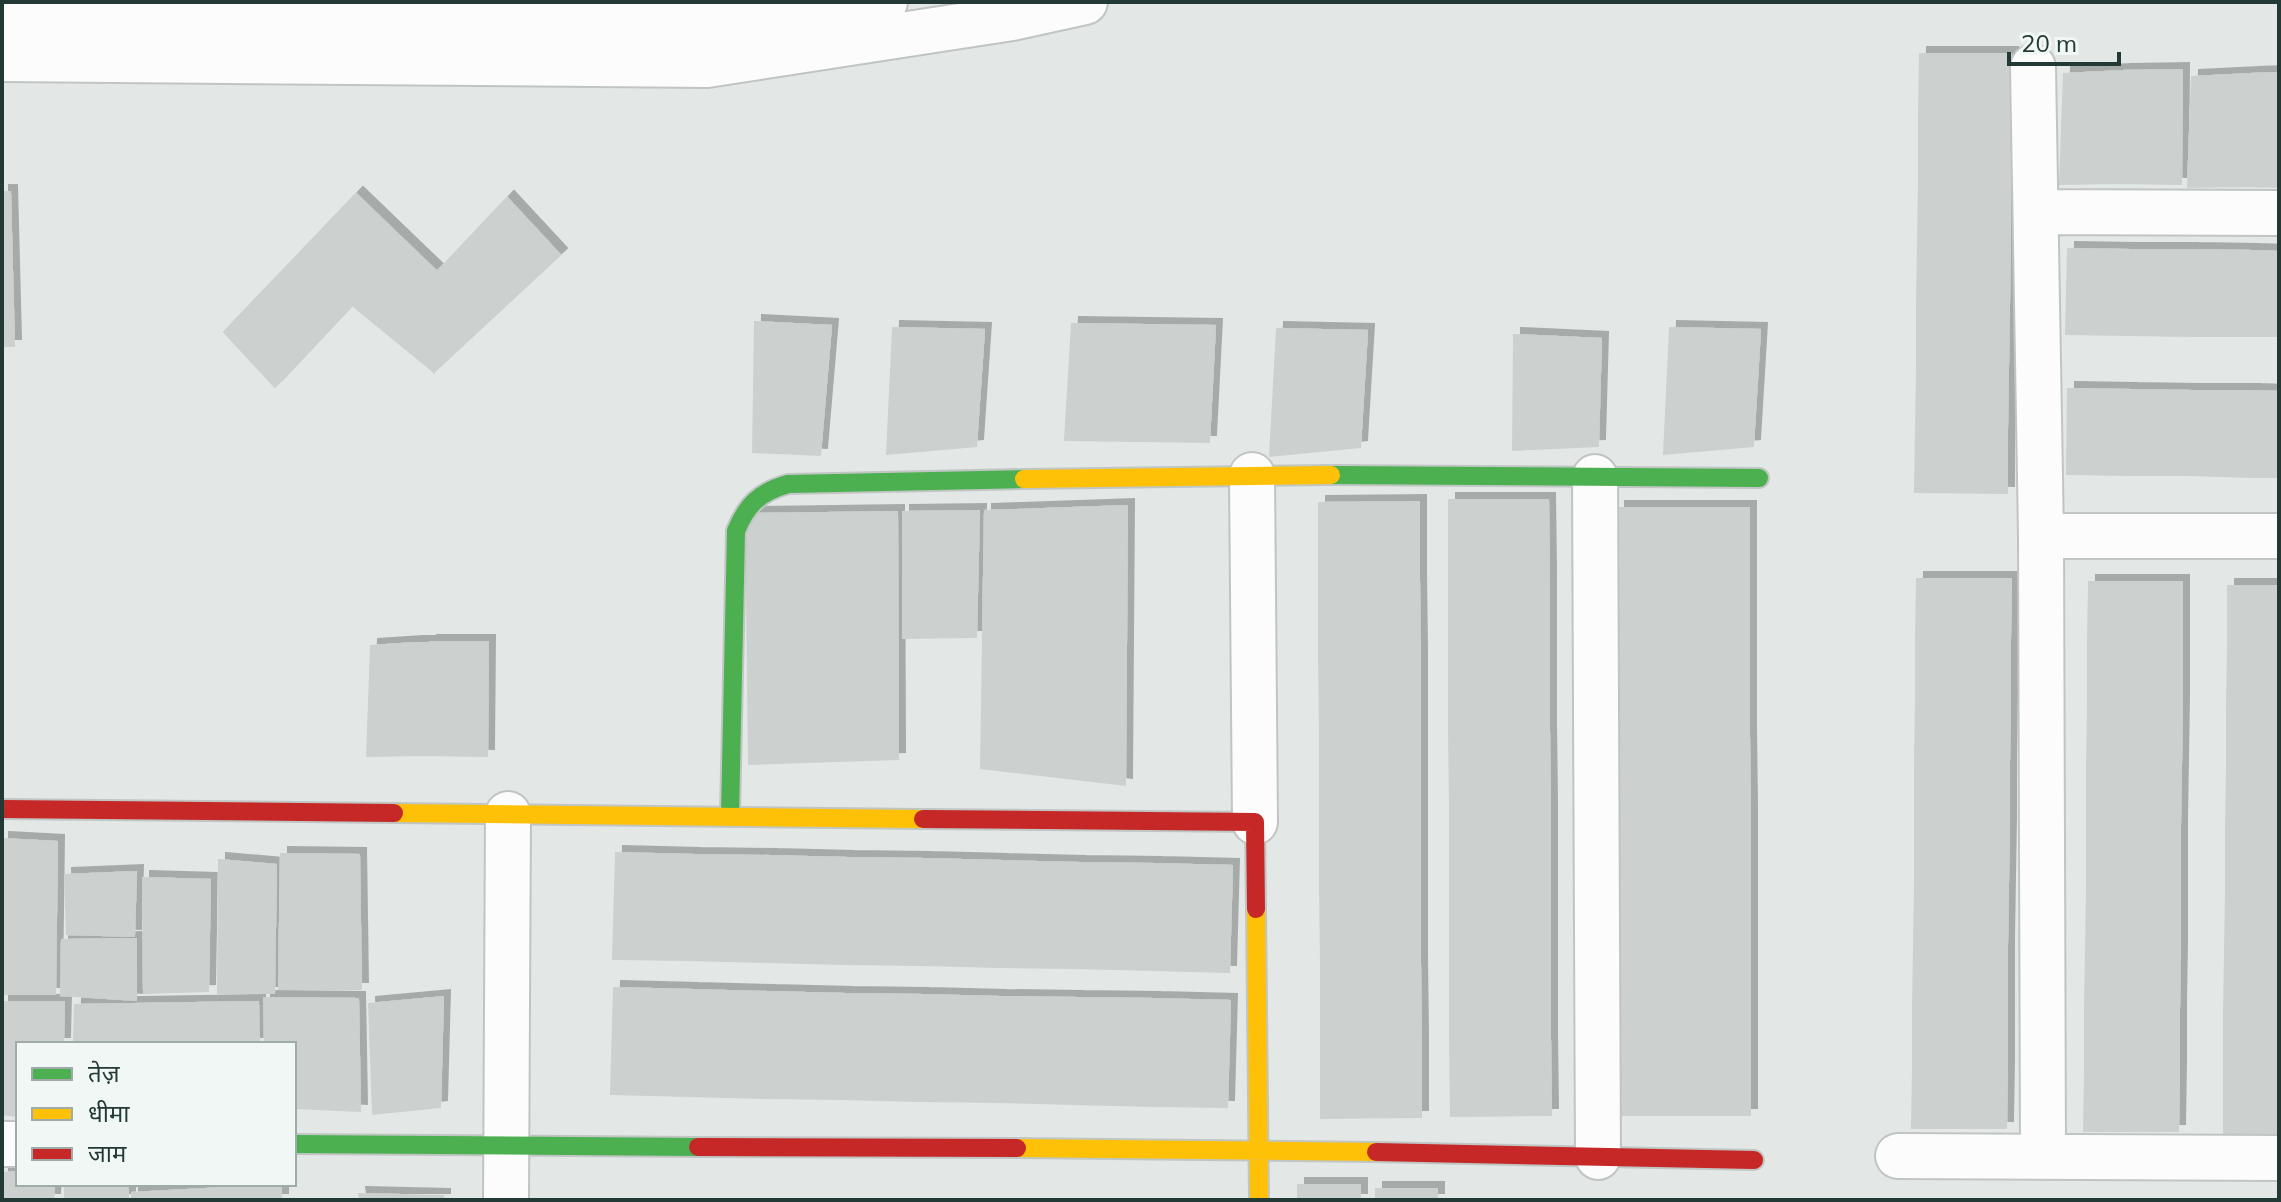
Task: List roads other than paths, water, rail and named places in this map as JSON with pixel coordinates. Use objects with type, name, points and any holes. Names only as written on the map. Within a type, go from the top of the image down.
[{"type":"street","points":[[2,59],[99,26],[735,23],[885,2]]},
{"type":"street","points":[[2,17],[707,65],[1012,18],[1085,2]]},
{"type":"street","points":[[2033,67],[2041,536],[2043,1157]]},
{"type":"street","points":[[2036,212],[2279,213]]},
{"type":"street","points":[[1252,475],[1259,1200]]},
{"type":"street","points":[[730,816],[736,531],[746,506],[766,489],[788,484],[1252,475],[1759,478]]},
{"type":"street","points":[[1595,477],[1598,1157]]},
{"type":"street","points":[[2041,536],[2279,536]]},
{"type":"street","points":[[2,809],[1255,822]]},
{"type":"street","points":[[506,1200],[508,814]]},
{"type":"street","points":[[296,1144],[1259,1150],[1754,1160]]},
{"type":"street","points":[[1898,1156],[2279,1158]]}]
